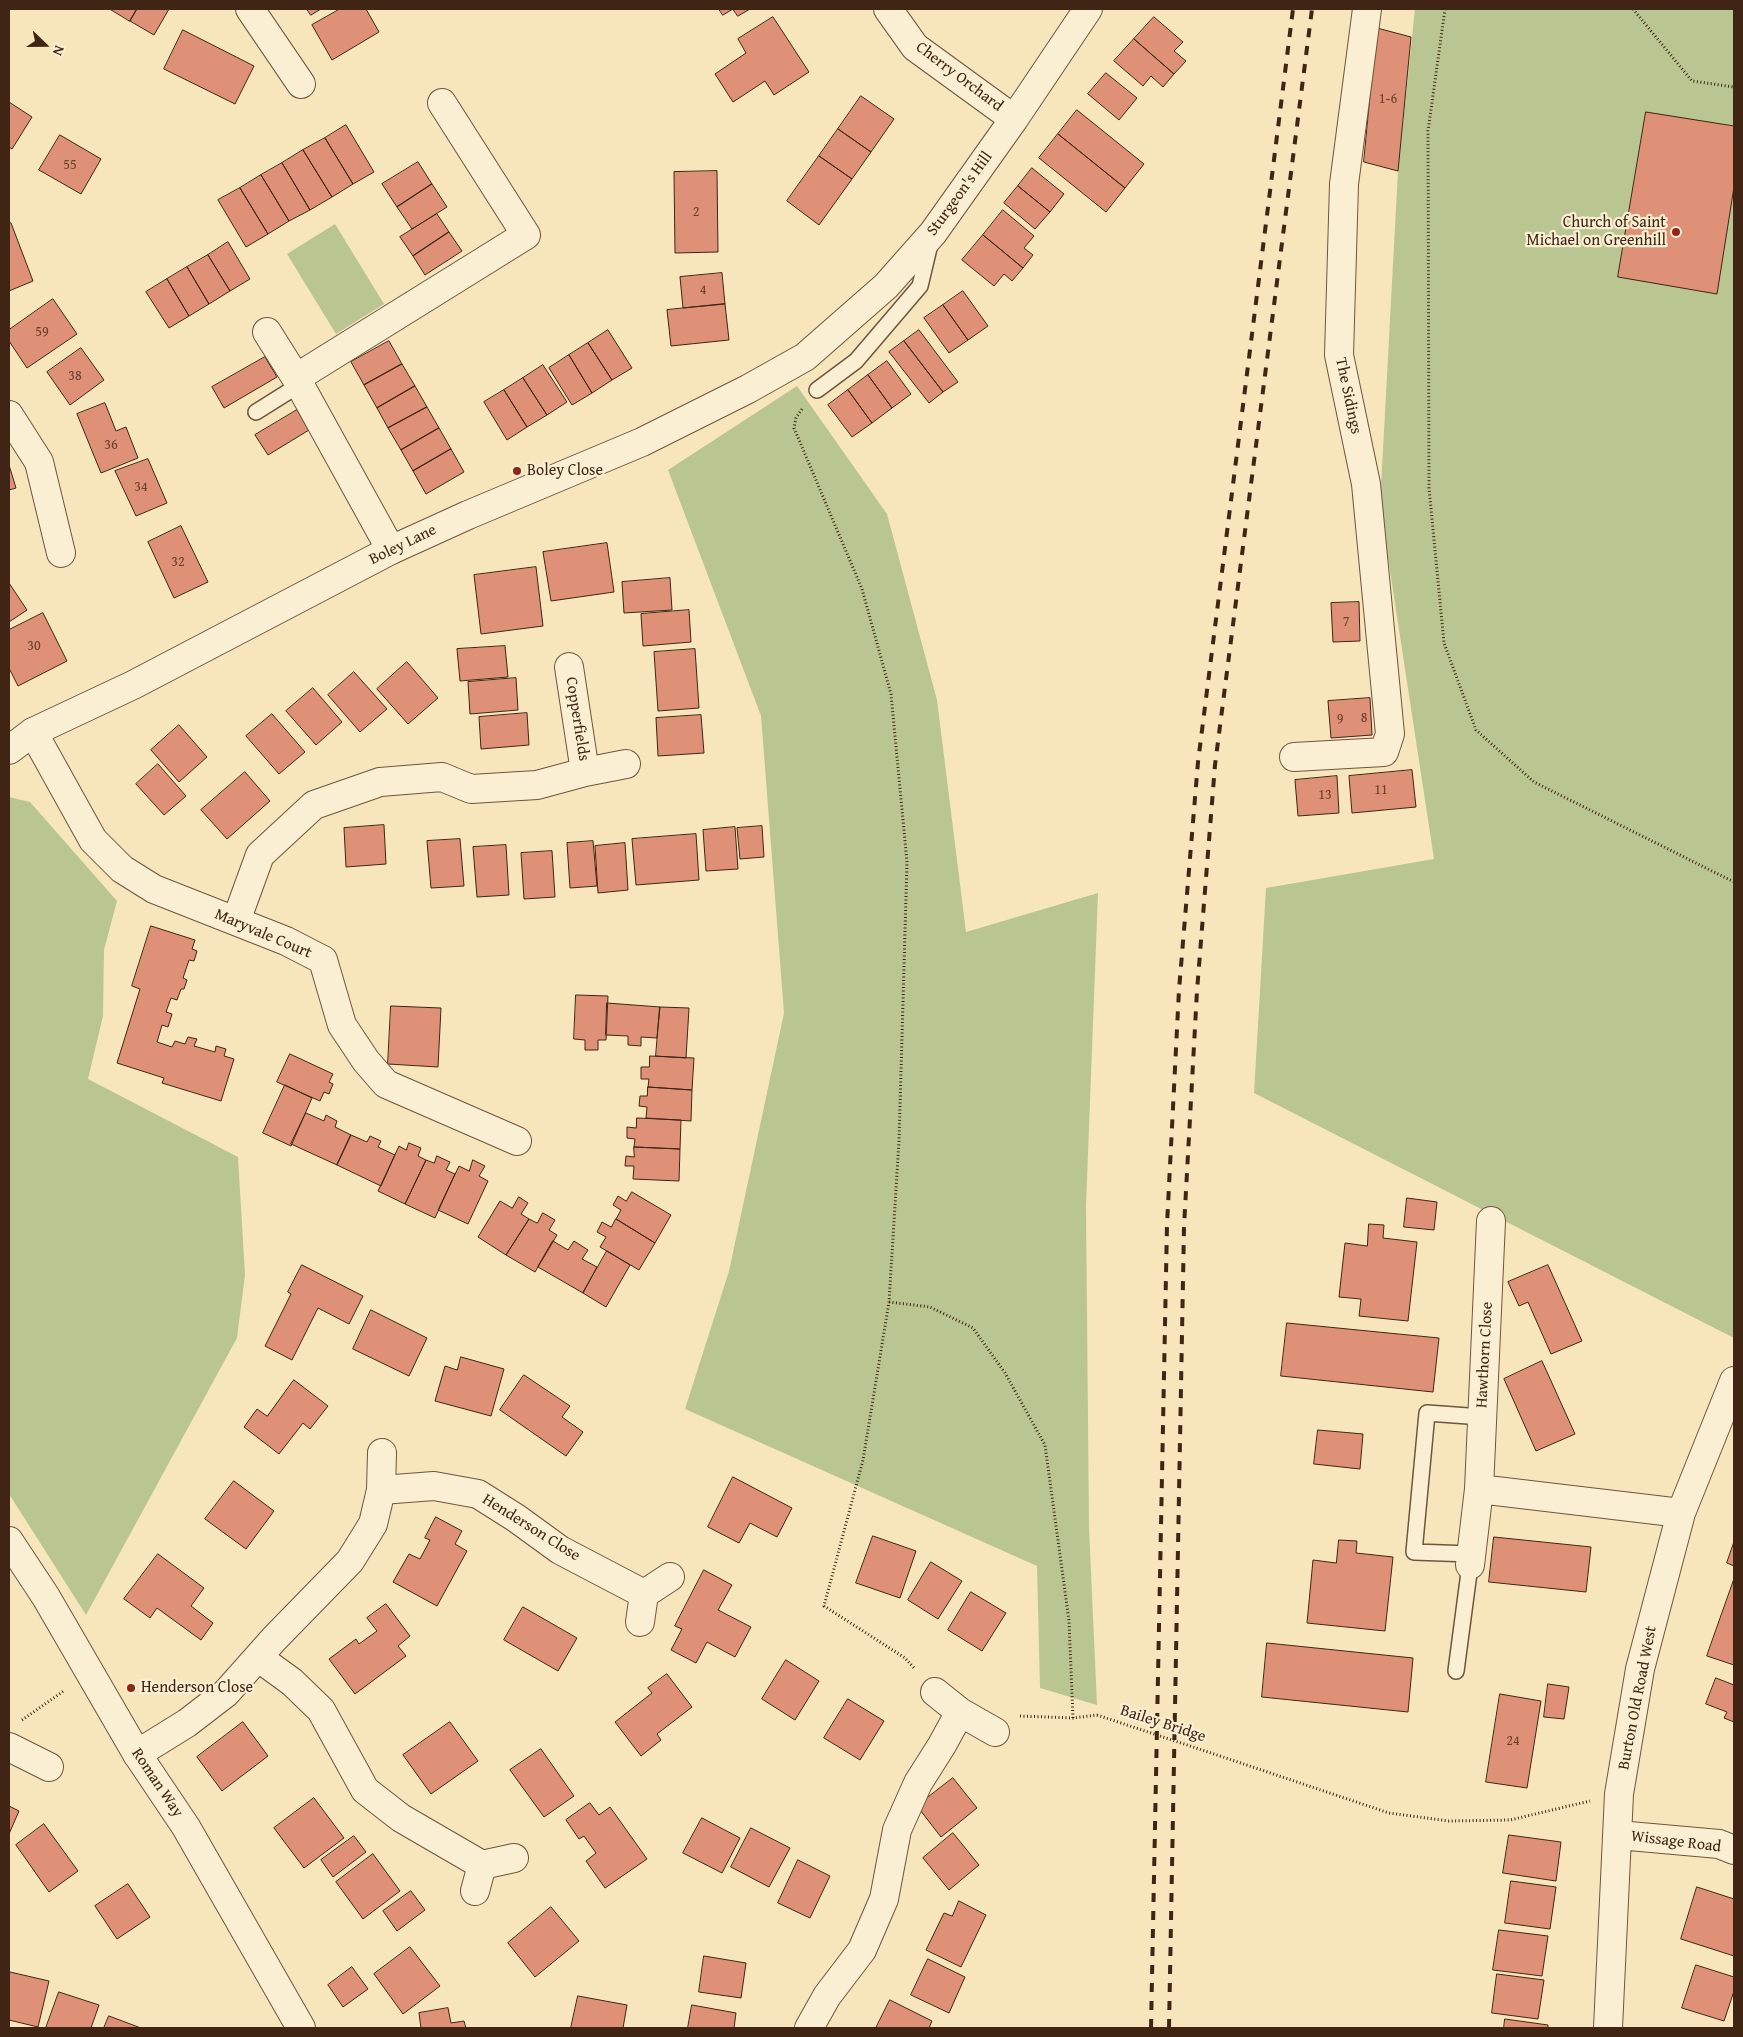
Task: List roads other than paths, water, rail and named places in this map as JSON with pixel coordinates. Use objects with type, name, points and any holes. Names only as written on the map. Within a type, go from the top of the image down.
[{"type":"street","points":[[250,9],[301,84]]},
{"type":"street","name":"Cherry Orchard","points":[[888,9],[915,47],[1014,119]]},
{"type":"street","name":"Sturgeon's Hill","points":[[805,357],[886,286],[933,233],[1014,119],[1088,9]]},
{"type":"street","name":"The Sidings","points":[[1294,757],[1394,752],[1390,734],[1366,484],[1338,356],[1344,184],[1367,9]]},
{"type":"street","points":[[298,382],[526,235],[442,103]]},
{"type":"street","points":[[267,332],[298,382],[391,550]]},
{"type":"street","name":"Boley Lane","points":[[9,750],[33,732],[134,686],[391,550],[468,515],[642,442],[748,389],[805,357]]},
{"type":"street","points":[[9,415],[39,462],[61,552]]},
{"type":"street","name":"Copperfields","points":[[570,667],[585,772]]},
{"type":"street","name":"Maryvale Court","points":[[33,732],[93,840],[122,869],[154,889],[286,941],[323,960],[342,1025],[366,1060],[386,1084],[517,1140]]},
{"type":"street","name":"Copperfields","points":[[236,920],[260,855],[314,805],[380,782],[442,777],[471,789],[537,785],[585,772],[626,764]]},
{"type":"street","name":"Hawthorn Close","points":[[1470,1560],[1479,1489],[1491,1221]]},
{"type":"street","name":"Burton Old Road West","points":[[1608,2028],[1620,1794],[1640,1670],[1681,1513],[1734,1381]]},
{"type":"street","points":[[137,1754],[187,1723],[226,1693],[274,1639],[350,1560],[373,1524],[381,1490],[382,1453]]},
{"type":"street","name":"Henderson Close","points":[[381,1490],[434,1486],[478,1494],[516,1518],[560,1550],[644,1594]]},
{"type":"street","points":[[1479,1489],[1681,1513]]},
{"type":"street","name":"Roman Way","points":[[9,1542],[46,1597],[137,1754],[186,1826],[300,2028]]},
{"type":"street","points":[[640,1622],[644,1594],[670,1577]]},
{"type":"street","points":[[259,1658],[292,1682],[321,1710],[365,1790],[401,1818],[482,1865],[514,1858]]},
{"type":"street","points":[[935,1692],[960,1712],[989,1729]]},
{"type":"street","points":[[809,2028],[827,1996],[862,1950],[884,1898],[896,1830],[918,1783],[960,1712]]},
{"type":"street","points":[[13,1735],[48,1766]]},
{"type":"street","name":"Wissage Road","points":[[1618,1834],[1719,1844],[1734,1850]]},
{"type":"street","points":[[475,1891],[482,1865]]},
{"type":"lane","points":[[817,390],[856,361],[920,286],[933,233]]},
{"type":"lane","points":[[256,412],[298,382]]},
{"type":"lane","points":[[1456,1672],[1470,1560],[1414,1552],[1428,1413],[1482,1417]]},
{"type":"railway","points":[[1151,2028],[1167,1225],[1179,990],[1198,762],[1293,9]]},
{"type":"railway","points":[[1169,2028],[1184,1227],[1197,991],[1215,765],[1312,9]]},
{"type":"place","name":"Church of Saint Michael on Greenhill","points":[[1676,232]]},
{"type":"place","name":"Boley Close","points":[[517,471]]},
{"type":"place","name":"Henderson Close","points":[[131,1688]]}]
